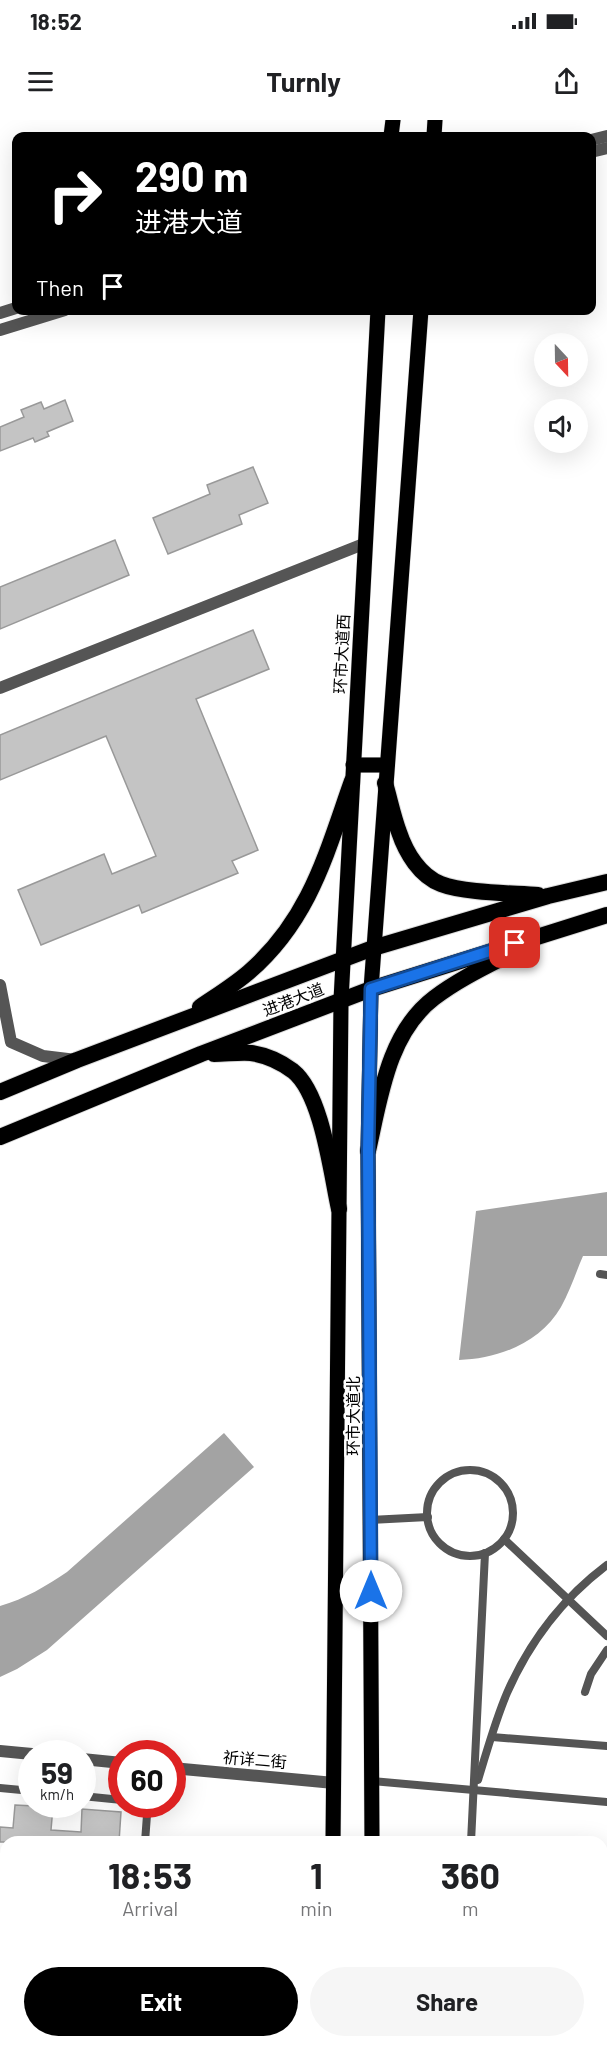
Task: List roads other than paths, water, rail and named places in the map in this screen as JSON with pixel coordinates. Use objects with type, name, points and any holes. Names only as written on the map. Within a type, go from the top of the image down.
[{"type":"highway","points":[[181,1020],[248,973],[277,944],[293,923],[311,893],[353,773]]},
{"type":"highway","points":[[385,783],[403,843],[420,870],[427,875],[441,884],[459,888],[548,896]]},
{"type":"highway","name":"进港大道","points":[[0,1092],[77,1060],[373,948],[548,896],[607,882]]},
{"type":"highway","name":"进港大道","points":[[0,1137],[201,1054],[371,989],[607,915]]},
{"type":"highway","points":[[368,1151],[383,1086],[394,1051],[412,1021],[432,999],[461,980],[556,930]]},
{"type":"highway","points":[[201,1054],[251,1053],[274,1060],[294,1072],[311,1095],[322,1129],[339,1209]]},
{"type":"main road","name":"环市大道西","points":[[341,1000],[378,315]]},
{"type":"main road","points":[[371,989],[421,315]]},
{"type":"main road","points":[[353,773],[387,765]]},
{"type":"main road","name":"环市大道北","points":[[371,989],[368,1151],[372,1836]]},
{"type":"main road","name":"环市大道北","points":[[333,1836],[341,1000]]},
{"type":"street","points":[[0,330],[49,315]]},
{"type":"street","points":[[0,688],[366,543]]},
{"type":"street","points":[[0,985],[11,1042],[43,1056],[77,1060]]},
{"type":"street","points":[[0,1751],[18,1753]]},
{"type":"street","name":"祈详二街","points":[[186,1769],[334,1783]]},
{"type":"lane","points":[[465,1470],[480,1471],[493,1476],[504,1486],[511,1498],[514,1513],[511,1527],[504,1539],[496,1548],[471,1556],[457,1554],[444,1547],[434,1536],[428,1523],[431,1495],[451,1474],[465,1470]]},
{"type":"lane","points":[[370,1520],[428,1517]]},
{"type":"lane","points":[[504,1539],[607,1636]]},
{"type":"lane","points":[[471,1836],[485,1553]]},
{"type":"lane","points":[[474,1790],[507,1694],[528,1651],[556,1612],[589,1578],[607,1565]]},
{"type":"lane","points":[[585,1692],[591,1674],[607,1650]]},
{"type":"lane","points":[[492,1737],[607,1746]]},
{"type":"lane","points":[[372,1781],[607,1803]]},
{"type":"lane","points":[[0,1788],[18,1790]]},
{"type":"lane","points":[[145,1836],[147,1818]]}]
